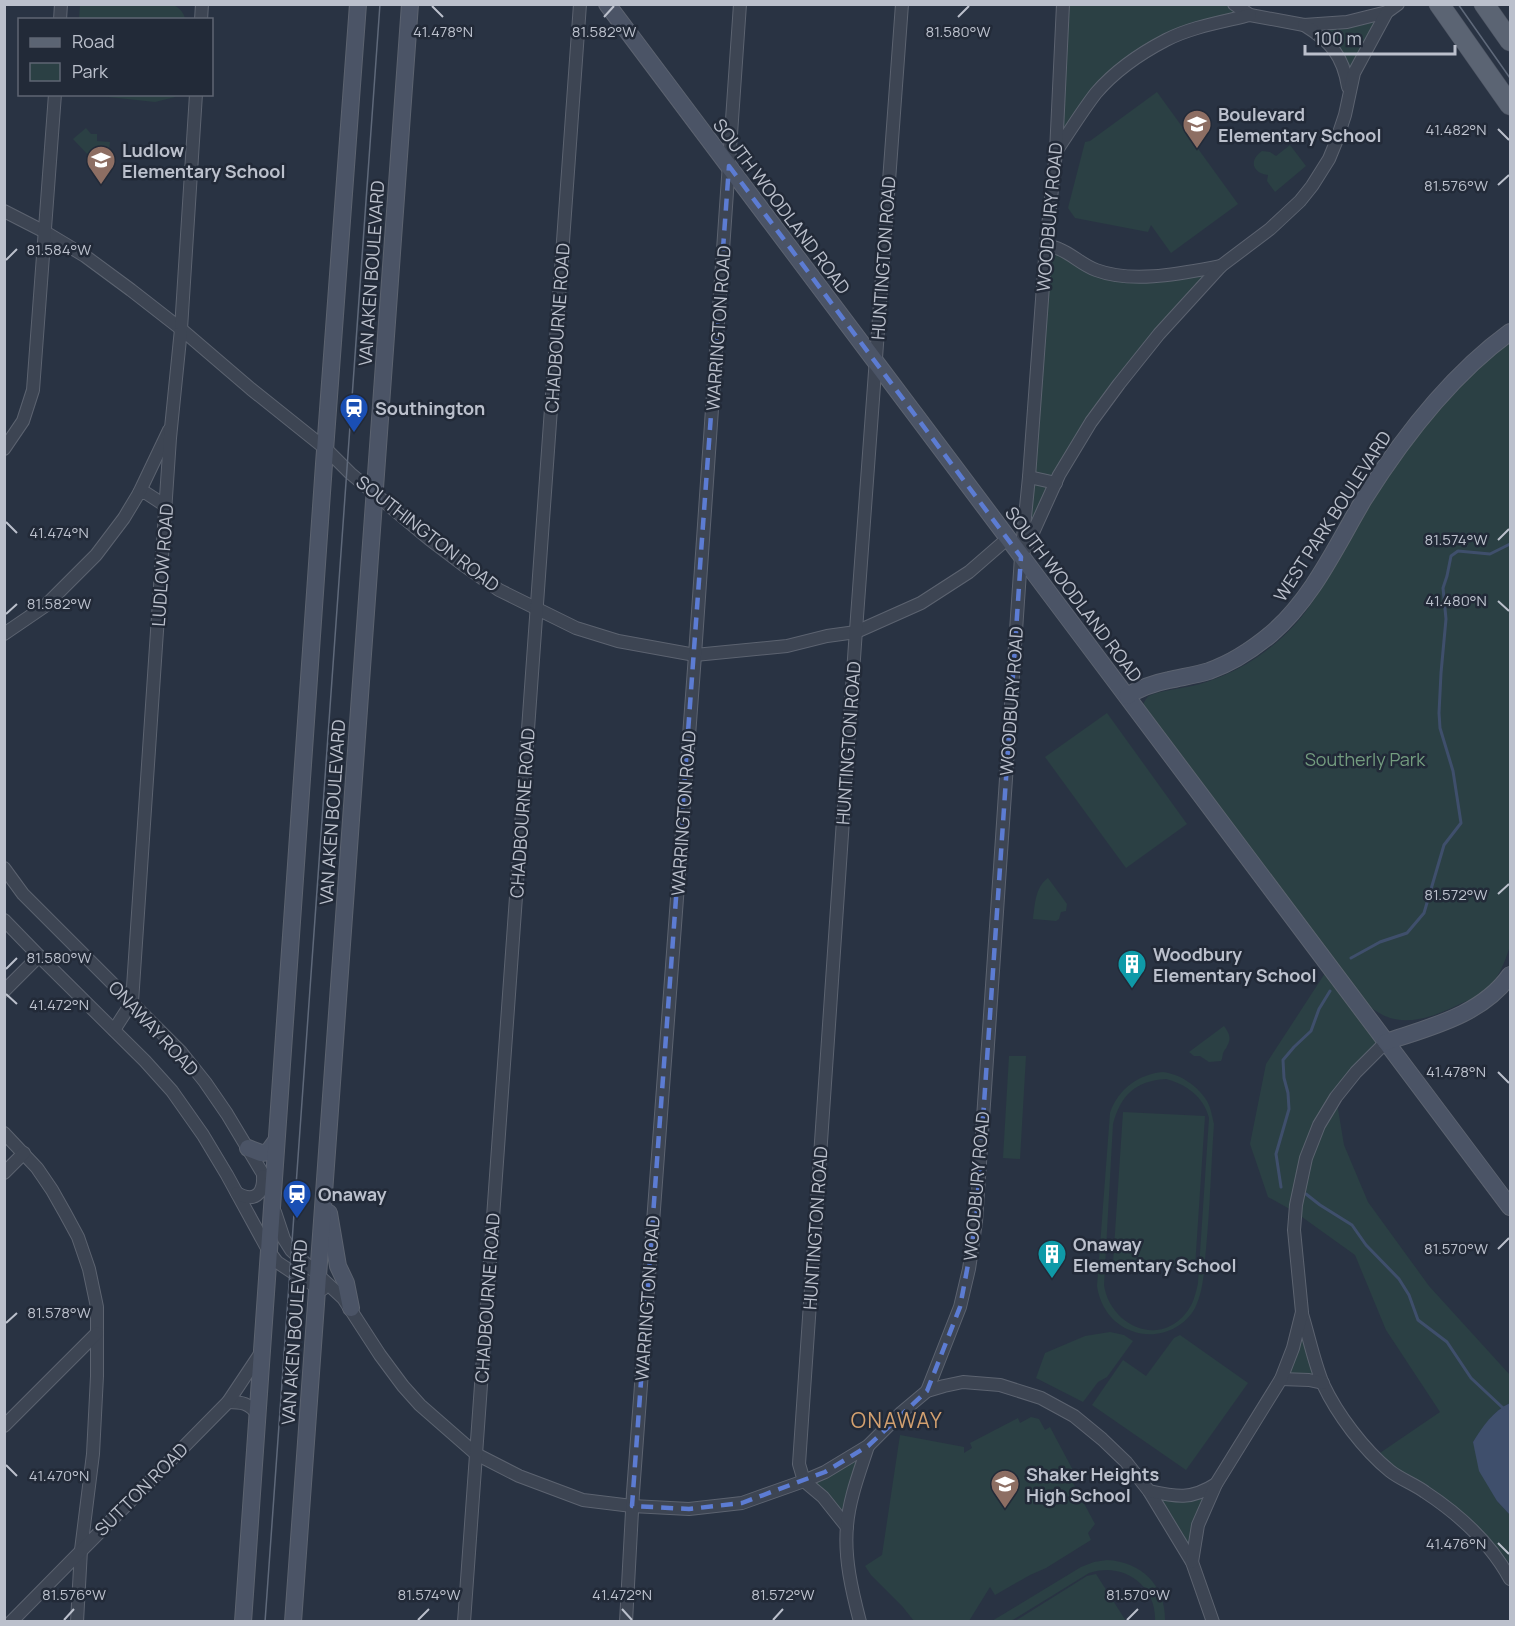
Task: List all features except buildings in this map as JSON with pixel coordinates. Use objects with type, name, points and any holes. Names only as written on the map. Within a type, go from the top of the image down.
[{"type":"main road","name":"VAN AKEN BOULEVARD","points":[[243,1622],[358,4]]},
{"type":"main road","name":"VAN AKEN BOULEVARD","points":[[292,1622],[410,4]]},
{"type":"main road","name":"SOUTH WOODLAND ROAD","points":[[607,4],[1510,1208]]},
{"type":"main road","points":[[1439,4],[1510,105]]},
{"type":"main road","points":[[1484,4],[1510,41]]},
{"type":"main road","name":"WEST PARK BOULEVARD","points":[[1127,696],[1153,684],[1195,675],[1227,664],[1271,634],[1289,617],[1330,559],[1377,479],[1426,413],[1486,351],[1510,332]]},
{"type":"main road","points":[[1386,1042],[1462,1015],[1498,991],[1510,975]]},
{"type":"main road","points":[[248,1148],[261,1153],[268,1152],[276,1141]]},
{"type":"main road","points":[[324,1195],[338,1266],[346,1283],[347,1303]]},
{"type":"street","name":"CHADBOURNE ROAD","points":[[464,1622],[580,4]]},
{"type":"street","name":"WARRINGTON ROAD","points":[[626,1622],[632,1506],[729,184],[740,4]]},
{"type":"street","name":"HUNTINGTON ROAD","points":[[804,1481],[799,1464],[902,4]]},
{"type":"street","name":"WOODBURY ROAD","points":[[927,1391],[960,1307],[969,1269],[976,1222],[1022,557],[1046,245],[1056,152],[1063,4]]},
{"type":"street","points":[[1234,4],[1250,15],[1304,25],[1347,22],[1393,8]]},
{"type":"street","points":[[1022,557],[1056,483],[1091,422],[1119,384],[1159,334],[1221,266],[1270,229],[1300,201],[1312,186],[1329,159],[1336,142],[1345,115],[1354,73],[1393,8]]},
{"type":"street","points":[[1056,152],[1098,92],[1146,51],[1166,39],[1185,32],[1250,15]]},
{"type":"street","points":[[1304,25],[1332,47],[1343,65],[1349,91]]},
{"type":"street","points":[[4,449],[23,421],[33,390],[55,96]]},
{"type":"street","name":"LUDLOW ROAD","points":[[114,1030],[132,1002],[196,96]]},
{"type":"street","name":"SOUTHINGTON ROAD","points":[[4,212],[45,232],[108,272],[180,328],[326,449],[429,539],[499,590],[576,628],[618,641],[695,655],[787,646],[827,636],[856,632],[921,603],[969,572],[1008,539]]},
{"type":"street","points":[[1046,245],[1061,249],[1077,261],[1096,270],[1122,276],[1140,277],[1221,266]]},
{"type":"street","points":[[4,633],[45,606],[96,555],[124,518],[139,493],[172,424]]},
{"type":"street","points":[[1029,477],[1056,483]]},
{"type":"street","points":[[139,493],[146,493],[166,506]]},
{"type":"street","name":"ONAWAY ROAD","points":[[4,868],[23,894],[181,1052],[205,1082],[269,1184],[276,1219],[291,1250],[318,1281],[347,1303]]},
{"type":"street","name":"ONAWAY ROAD","points":[[4,920],[172,1091],[203,1135],[268,1250],[278,1262],[286,1268],[318,1281]]},
{"type":"street","points":[[4,991],[39,956]]},
{"type":"street","points":[[1386,1042],[1356,1072],[1336,1097],[1318,1125],[1306,1158],[1298,1188],[1294,1230],[1302,1312],[1323,1383],[1358,1439],[1392,1473],[1423,1490],[1473,1529],[1491,1549],[1510,1579]]},
{"type":"street","points":[[4,1133],[24,1153],[52,1190],[78,1237],[89,1269],[97,1307],[97,1376],[93,1454],[81,1550],[77,1622]]},
{"type":"street","points":[[4,1173],[24,1153]]},
{"type":"street","points":[[237,1193],[245,1198],[253,1198],[264,1184],[263,1174]]},
{"type":"street","points":[[347,1303],[403,1386],[442,1425],[476,1454],[519,1476],[583,1500],[632,1506],[689,1509],[741,1503],[825,1472],[868,1446],[927,1391],[963,1382],[981,1383],[1019,1390],[1041,1398],[1074,1416],[1102,1439],[1126,1462],[1149,1491],[1192,1562],[1213,1622]]},
{"type":"street","points":[[1192,1562],[1198,1525],[1216,1484],[1281,1379],[1293,1348],[1302,1312]]},
{"type":"street","points":[[4,1426],[97,1332]]},
{"type":"street","name":"SUTTON ROAD","points":[[11,1622],[228,1402],[263,1350]]},
{"type":"street","points":[[1281,1379],[1323,1383]]},
{"type":"street","points":[[228,1402],[241,1402],[249,1405],[258,1415]]},
{"type":"street","points":[[860,1622],[848,1562],[847,1527],[868,1446]]},
{"type":"street","points":[[804,1481],[823,1497],[847,1527]]},
{"type":"street","points":[[1149,1491],[1169,1496],[1183,1496],[1204,1492],[1216,1484]]},
{"type":"highlighted area","points":[[729,166],[1021,557],[976,1222],[960,1307],[927,1391],[868,1446],[825,1472],[742,1503],[689,1509],[632,1506]]},
{"type":"green space","points":[[80,5],[173,5],[181,10],[185,18],[79,18]]},
{"type":"green space","points":[[1063,5],[1234,5],[1250,15],[1206,26],[1125,67],[1056,152]]},
{"type":"green space","points":[[1387,12],[1347,78],[1315,32]]},
{"type":"green space","points":[[1157,92],[1238,204],[1171,253],[1151,225],[1148,232],[1075,218],[1068,208],[1085,142],[1090,141]]},
{"type":"green space","points":[[99,96],[175,96],[155,102]]},
{"type":"green space","points":[[86,128],[91,134],[97,134],[97,141],[110,142],[108,159],[90,157],[73,139]]},
{"type":"green space","points":[[1290,145],[1306,166],[1275,192],[1267,181],[1268,175],[1259,172],[1254,162],[1262,151],[1276,156]]},
{"type":"green space","points":[[1046,245],[1106,273],[1221,266],[1091,422],[1021,557]]},
{"type":"green space","name":"Southerly Park","points":[[1510,341],[1510,946],[1497,976],[1490,987],[1482,993],[1425,1018],[1402,1020],[1390,1018],[1368,1005],[1143,705],[1151,695],[1200,684],[1231,672],[1261,654],[1287,633],[1317,595],[1353,530],[1391,470],[1430,420],[1458,389],[1496,351]]},
{"type":"green space","points":[[1107,713],[1187,824],[1126,868],[1045,757]]},
{"type":"green space","points":[[1048,878],[1067,904],[1066,911],[1061,912],[1056,921],[1033,919],[1038,891]]},
{"type":"green space","points":[[1329,967],[1386,1042],[1336,1097],[1344,1145],[1368,1202],[1429,1286],[1510,1375],[1510,1403],[1494,1415],[1473,1442],[1497,1501],[1510,1515],[1510,1560],[1503,1566],[1491,1549],[1374,1457],[1440,1412],[1386,1330],[1355,1255],[1295,1212],[1268,1197],[1250,1144],[1266,1064]]},
{"type":"green space","points":[[1224,1026],[1230,1038],[1221,1061],[1209,1062],[1189,1052]]},
{"type":"green space","points":[[1009,1056],[1026,1056],[1020,1159],[1003,1158]]},
{"type":"green space","points":[[1154,1073],[1169,1073],[1194,1086],[1207,1101],[1214,1124],[1207,1234],[1200,1294],[1195,1308],[1183,1322],[1168,1331],[1150,1334],[1132,1331],[1113,1319],[1104,1307],[1097,1286],[1110,1113],[1118,1097],[1130,1084]],"holes":[[[1155,1080],[1173,1081],[1193,1092],[1207,1110],[1209,1118],[1198,1283],[1192,1303],[1186,1313],[1175,1323],[1162,1329],[1149,1330],[1125,1321],[1115,1311],[1104,1285],[1113,1124],[1120,1105],[1131,1091]]]},
{"type":"green space","points":[[1123,1112],[1205,1116],[1195,1267],[1113,1263]]},
{"type":"green space","points":[[1302,1312],[1323,1383],[1281,1379]]},
{"type":"green space","points":[[1110,1332],[1124,1335],[1133,1341],[1107,1377],[1098,1382],[1083,1402],[1036,1378],[1045,1353],[1085,1336]]},
{"type":"green space","points":[[1180,1335],[1248,1383],[1186,1470],[1092,1405],[1123,1360],[1146,1376],[1174,1338]]},
{"type":"green space","points":[[1031,1417],[1039,1419],[1045,1430],[1050,1427],[1076,1476],[1071,1479],[1095,1524],[1088,1533],[1091,1540],[1046,1568],[995,1595],[990,1587],[969,1621],[914,1621],[865,1566],[882,1555],[900,1435],[964,1447],[964,1453],[972,1448],[970,1443],[1018,1418],[1020,1423]]},
{"type":"green space","points":[[868,1446],[847,1527],[804,1481]]},
{"type":"green space","points":[[1216,1484],[1192,1562],[1149,1491],[1169,1496]]},
{"type":"green space","points":[[1107,1560],[1131,1565],[1150,1578],[1161,1597],[1165,1621],[1155,1621],[1150,1597],[1135,1579],[1114,1570],[1101,1570],[1089,1573],[1011,1621],[992,1621],[1081,1567]]},
{"type":"green space","points":[[1096,1574],[1126,1621],[1015,1621],[1087,1576]]},
{"type":"water","points":[[1510,1403],[1510,1515],[1497,1501],[1479,1471],[1473,1442],[1493,1415]]},
{"type":"waterway","points":[[1351,958],[1380,942],[1407,933],[1424,913],[1444,845],[1461,823],[1453,771],[1440,728],[1441,673],[1446,619],[1443,588],[1451,556],[1458,551],[1490,554],[1510,544]]},
{"type":"waterway","points":[[1281,1187],[1276,1154],[1289,1109],[1283,1060],[1311,1031],[1319,1009],[1330,991]]},
{"type":"waterway","points":[[1306,1194],[1352,1225],[1366,1245],[1399,1279],[1409,1295],[1418,1320],[1447,1342],[1471,1378],[1503,1408]]},
{"type":"tram line","points":[[265,1622],[380,4]]},
{"type":"tram line","points":[[1458,4],[1510,78]]},
{"type":"place","name":"Boulevard Elementary School","points":[[1197,150]]},
{"type":"place","name":"Ludlow Elementary School","points":[[101,186]]},
{"type":"place","name":"Southington","points":[[354,434]]},
{"type":"place","name":"Woodbury Elementary School","points":[[1132,990]]},
{"type":"place","name":"Onaway","points":[[297,1220]]},
{"type":"place","name":"Onaway Elementary School","points":[[1052,1280]]},
{"type":"place","name":"Shaker Heights High School","points":[[1005,1510]]},
{"type":"district","name":"ONAWAY","points":[[897,1420]]}]
